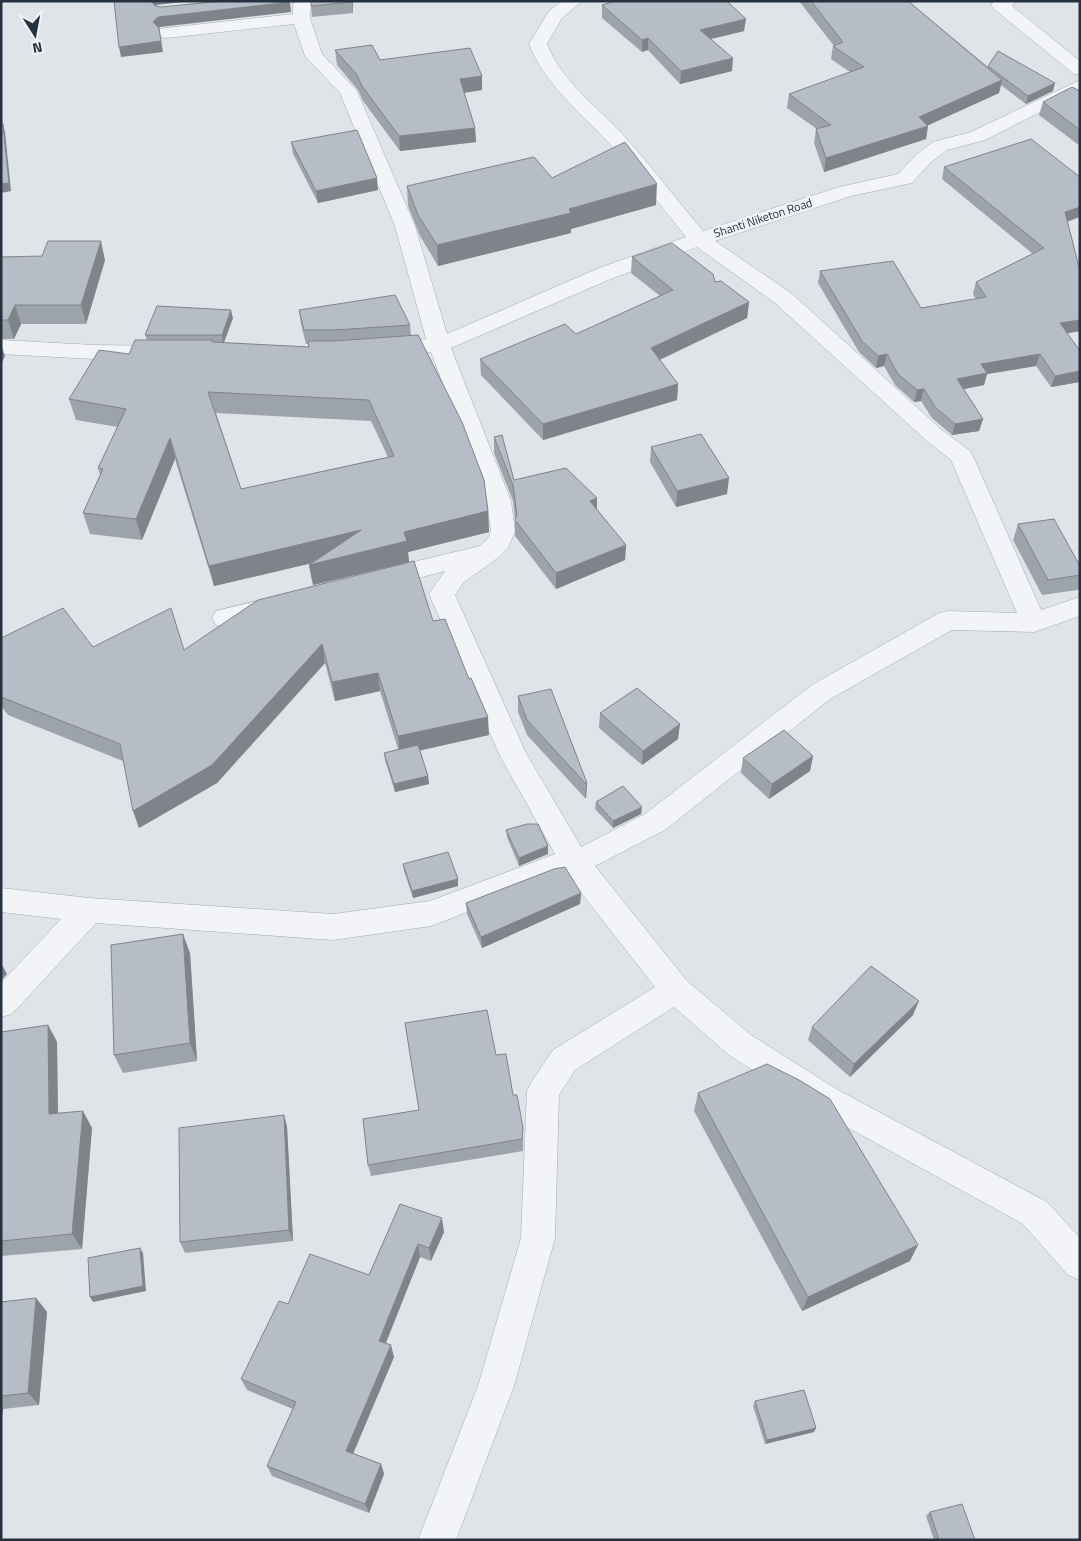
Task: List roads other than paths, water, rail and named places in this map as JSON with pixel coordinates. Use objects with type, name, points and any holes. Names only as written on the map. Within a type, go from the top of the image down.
[{"type":"street","points":[[573,1],[555,14],[538,44],[543,56],[568,89],[619,142],[698,239],[783,298],[935,436],[961,456],[1034,623]]},
{"type":"street","points":[[1007,1],[1000,5],[1080,70]]},
{"type":"street","points":[[274,4],[303,8]]},
{"type":"street","points":[[166,33],[303,8]]},
{"type":"street","points":[[303,8],[314,56],[348,91],[405,226],[439,345],[499,501],[504,531],[499,542],[490,551],[455,576],[442,594],[514,756],[575,863],[676,990],[740,1045],[827,1100],[1034,1213],[1080,1263]]},
{"type":"street","name":"Shanti Niketon Road","points":[[403,348],[439,345],[606,273],[698,239],[846,191],[906,179],[924,158],[940,146],[978,136],[1080,85]]},
{"type":"street","points":[[1,347],[94,352],[184,353]]},
{"type":"street","points":[[357,585],[490,551]]},
{"type":"street","points":[[224,618],[291,602]]},
{"type":"street","points":[[1,900],[89,910],[333,926],[431,913],[551,867],[575,863],[655,822],[821,692],[948,620],[1034,623],[1080,606]]},
{"type":"street","points":[[1,1004],[89,910]]},
{"type":"street","points":[[437,1540],[496,1386],[538,1238],[544,1091],[564,1060],[676,990]]}]
